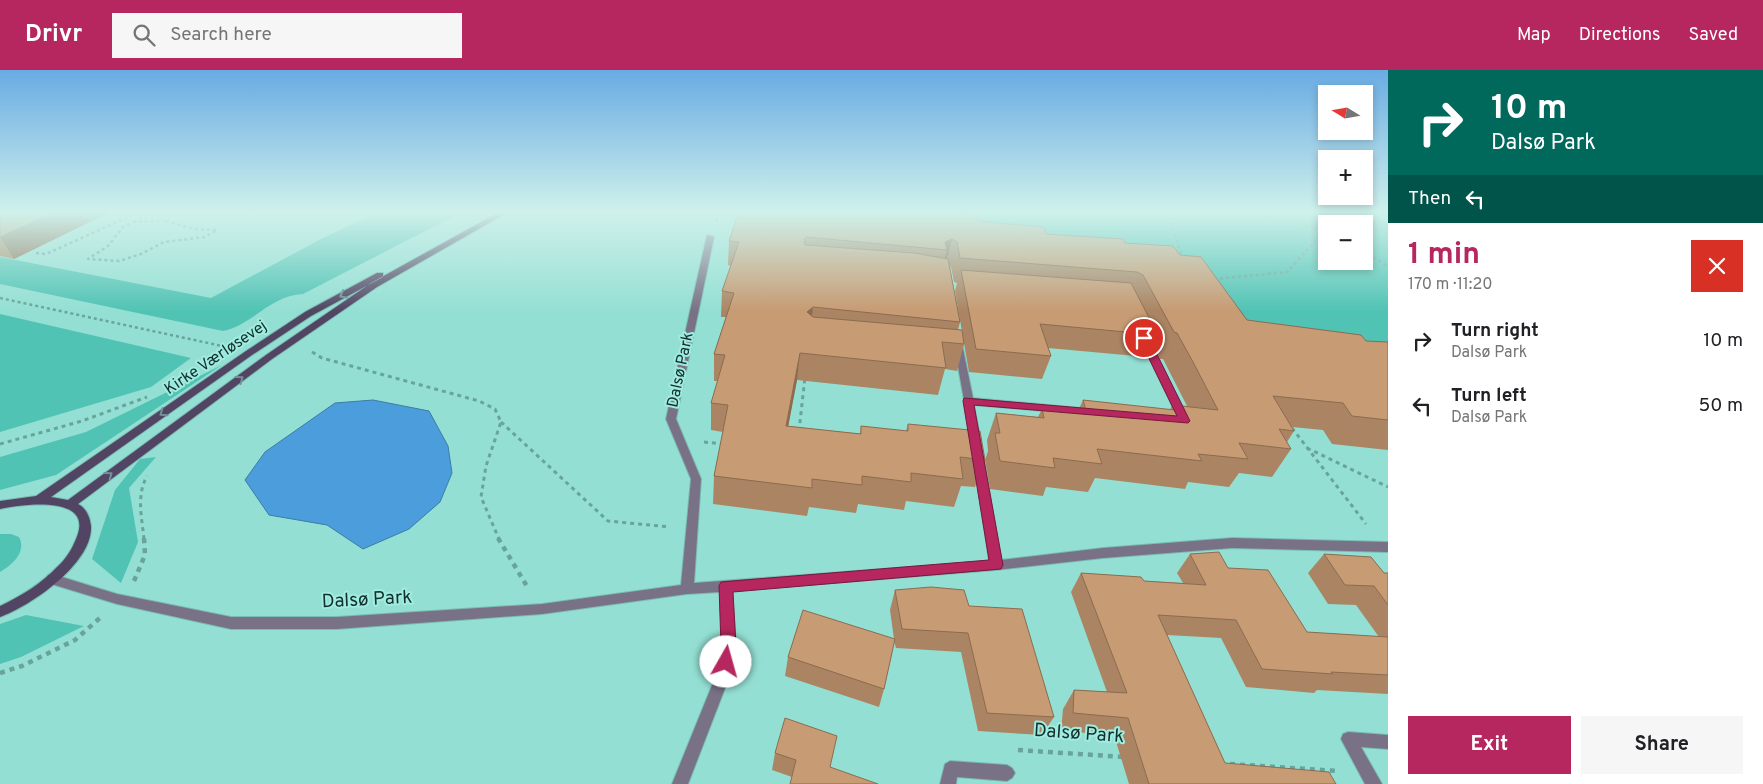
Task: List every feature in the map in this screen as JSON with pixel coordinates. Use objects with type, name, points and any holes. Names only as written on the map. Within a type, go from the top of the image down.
[{"type":"street","name":"Kirke Værløsevej","points":[[70,504],[270,357],[374,285],[447,244]]},
{"type":"street","name":"Dalsø Park","points":[[687,589],[696,479],[671,419],[708,244]]},
{"type":"street","name":"Kirke Værløsevej","points":[[40,499],[308,314],[379,275],[419,260]]},
{"type":"street","points":[[1141,332],[1184,421],[1175,420]]},
{"type":"street","points":[[957,334],[955,352],[968,401],[971,445],[996,565]]},
{"type":"street","points":[[968,401],[1106,413]]},
{"type":"street","points":[[0,505],[40,499],[61,501],[70,504],[82,514],[85,524],[84,536],[73,557],[52,579],[23,600],[0,612]]},
{"type":"street","name":"Dalsø Park","points":[[52,579],[117,599],[231,623],[338,623],[542,609],[687,589],[996,565],[1103,553],[1232,543],[1386,547]]},
{"type":"street","points":[[680,784],[722,678],[729,646],[726,586]]},
{"type":"street","points":[[1371,778],[1348,739],[1388,742]]},
{"type":"street","points":[[948,784],[950,769],[1007,773]]},
{"type":"path","points":[[36,253],[46,254],[67,244]]},
{"type":"path","points":[[109,244],[88,259],[118,261],[141,254],[160,244]]},
{"type":"path","points":[[1178,244],[1182,257],[1186,262]]},
{"type":"path","points":[[1208,280],[1287,272],[1312,244]]},
{"type":"path","points":[[1373,256],[1388,267]]},
{"type":"path","points":[[0,298],[225,347],[218,352]]},
{"type":"path","points":[[307,349],[322,358],[479,401],[495,409],[501,422],[608,521],[693,529]]},
{"type":"path","points":[[798,435],[805,377]]},
{"type":"path","points":[[0,444],[82,420],[150,396]]},
{"type":"path","points":[[501,422],[486,466],[482,497],[502,546],[542,609]]},
{"type":"path","points":[[1291,426],[1386,547]]},
{"type":"path","points":[[1287,433],[1296,434]]},
{"type":"path","points":[[680,440],[728,445]]},
{"type":"path","points":[[1306,447],[1388,486]]},
{"type":"path","points":[[0,673],[22,666],[75,640],[133,582],[145,552],[141,504],[144,480],[149,474]]},
{"type":"path","name":"Dalsø Park","points":[[1007,773],[1005,749],[1132,757]]},
{"type":"path","points":[[1220,763],[1371,778]]},
{"type":"green space","points":[[311,244],[399,244],[303,294],[281,299],[243,323],[223,331],[0,284],[0,257],[211,298]]},
{"type":"green space","points":[[962,244],[1318,244],[1318,270],[1373,270],[1373,244],[1388,244],[1388,355],[1249,343]]},
{"type":"green space","points":[[0,314],[191,358],[151,387],[0,432]]},
{"type":"green space","points":[[222,365],[56,475],[0,490],[0,457],[86,432]]},
{"type":"green space","points":[[156,457],[129,488],[138,542],[121,583],[92,559],[115,490],[140,459]]},
{"type":"green space","points":[[0,534],[11,534],[19,537],[21,548],[17,558],[0,572]]},
{"type":"green space","points":[[26,615],[84,626],[21,657],[0,664],[0,624]]},
{"type":"water","points":[[373,400],[429,411],[448,446],[452,473],[440,502],[409,529],[363,549],[327,525],[269,515],[245,480],[265,452],[335,403]]},
{"type":"building","points":[[738,244],[805,244],[914,253],[948,259],[960,322],[813,307],[807,312],[813,317],[962,330],[964,344],[942,342],[946,368],[800,353],[786,426],[861,434],[861,426],[908,431],[908,424],[980,431],[985,460],[960,457],[963,479],[911,473],[911,482],[862,476],[862,485],[812,479],[812,488],[714,476],[728,405],[711,403],[725,355],[714,354],[734,293],[722,291]]},
{"type":"building","points":[[885,244],[946,244],[947,250]]},
{"type":"building","points":[[957,244],[1173,246],[1180,255],[1201,257],[1247,320],[1361,335],[1366,341],[1388,342],[1388,420],[1352,416],[1343,403],[1273,396],[1294,431],[1279,429],[1291,449],[1239,443],[1248,459],[1198,454],[1202,461],[1097,449],[1102,464],[1053,458],[1055,468],[1000,461],[995,433],[1000,433],[996,413],[1044,418],[1042,409],[1087,414],[1083,400],[1175,410],[1172,405],[1218,410],[1177,333],[1174,332],[1143,275],[1137,272],[960,258]]},
{"type":"building","points":[[961,270],[1131,283],[1158,335],[1040,324],[1051,356],[976,349]]},
{"type":"building","points":[[1219,552],[1228,568],[1268,570],[1307,632],[1388,637],[1388,675],[1331,672],[1333,674],[1262,669],[1236,620],[1158,615],[1225,763],[1329,772],[1336,784],[1149,784],[1128,718],[1073,713],[1074,690],[1127,693],[1081,573],[1141,577],[1144,581],[1206,585],[1190,554]]},
{"type":"building","points":[[1324,554],[1371,557],[1384,573],[1388,573],[1388,605],[1374,586],[1345,585]]},
{"type":"building","points":[[931,587],[964,590],[969,606],[1022,609],[1054,717],[987,713],[968,633],[902,629],[895,590]]},
{"type":"building","points":[[803,610],[895,639],[884,689],[788,657]]},
{"type":"building","points":[[785,718],[837,736],[830,767],[878,784],[790,784],[796,760],[775,753]]},
{"type":"route","points":[[726,662],[729,646],[726,586],[996,565],[968,401],[1184,421],[1144,338]]}]
